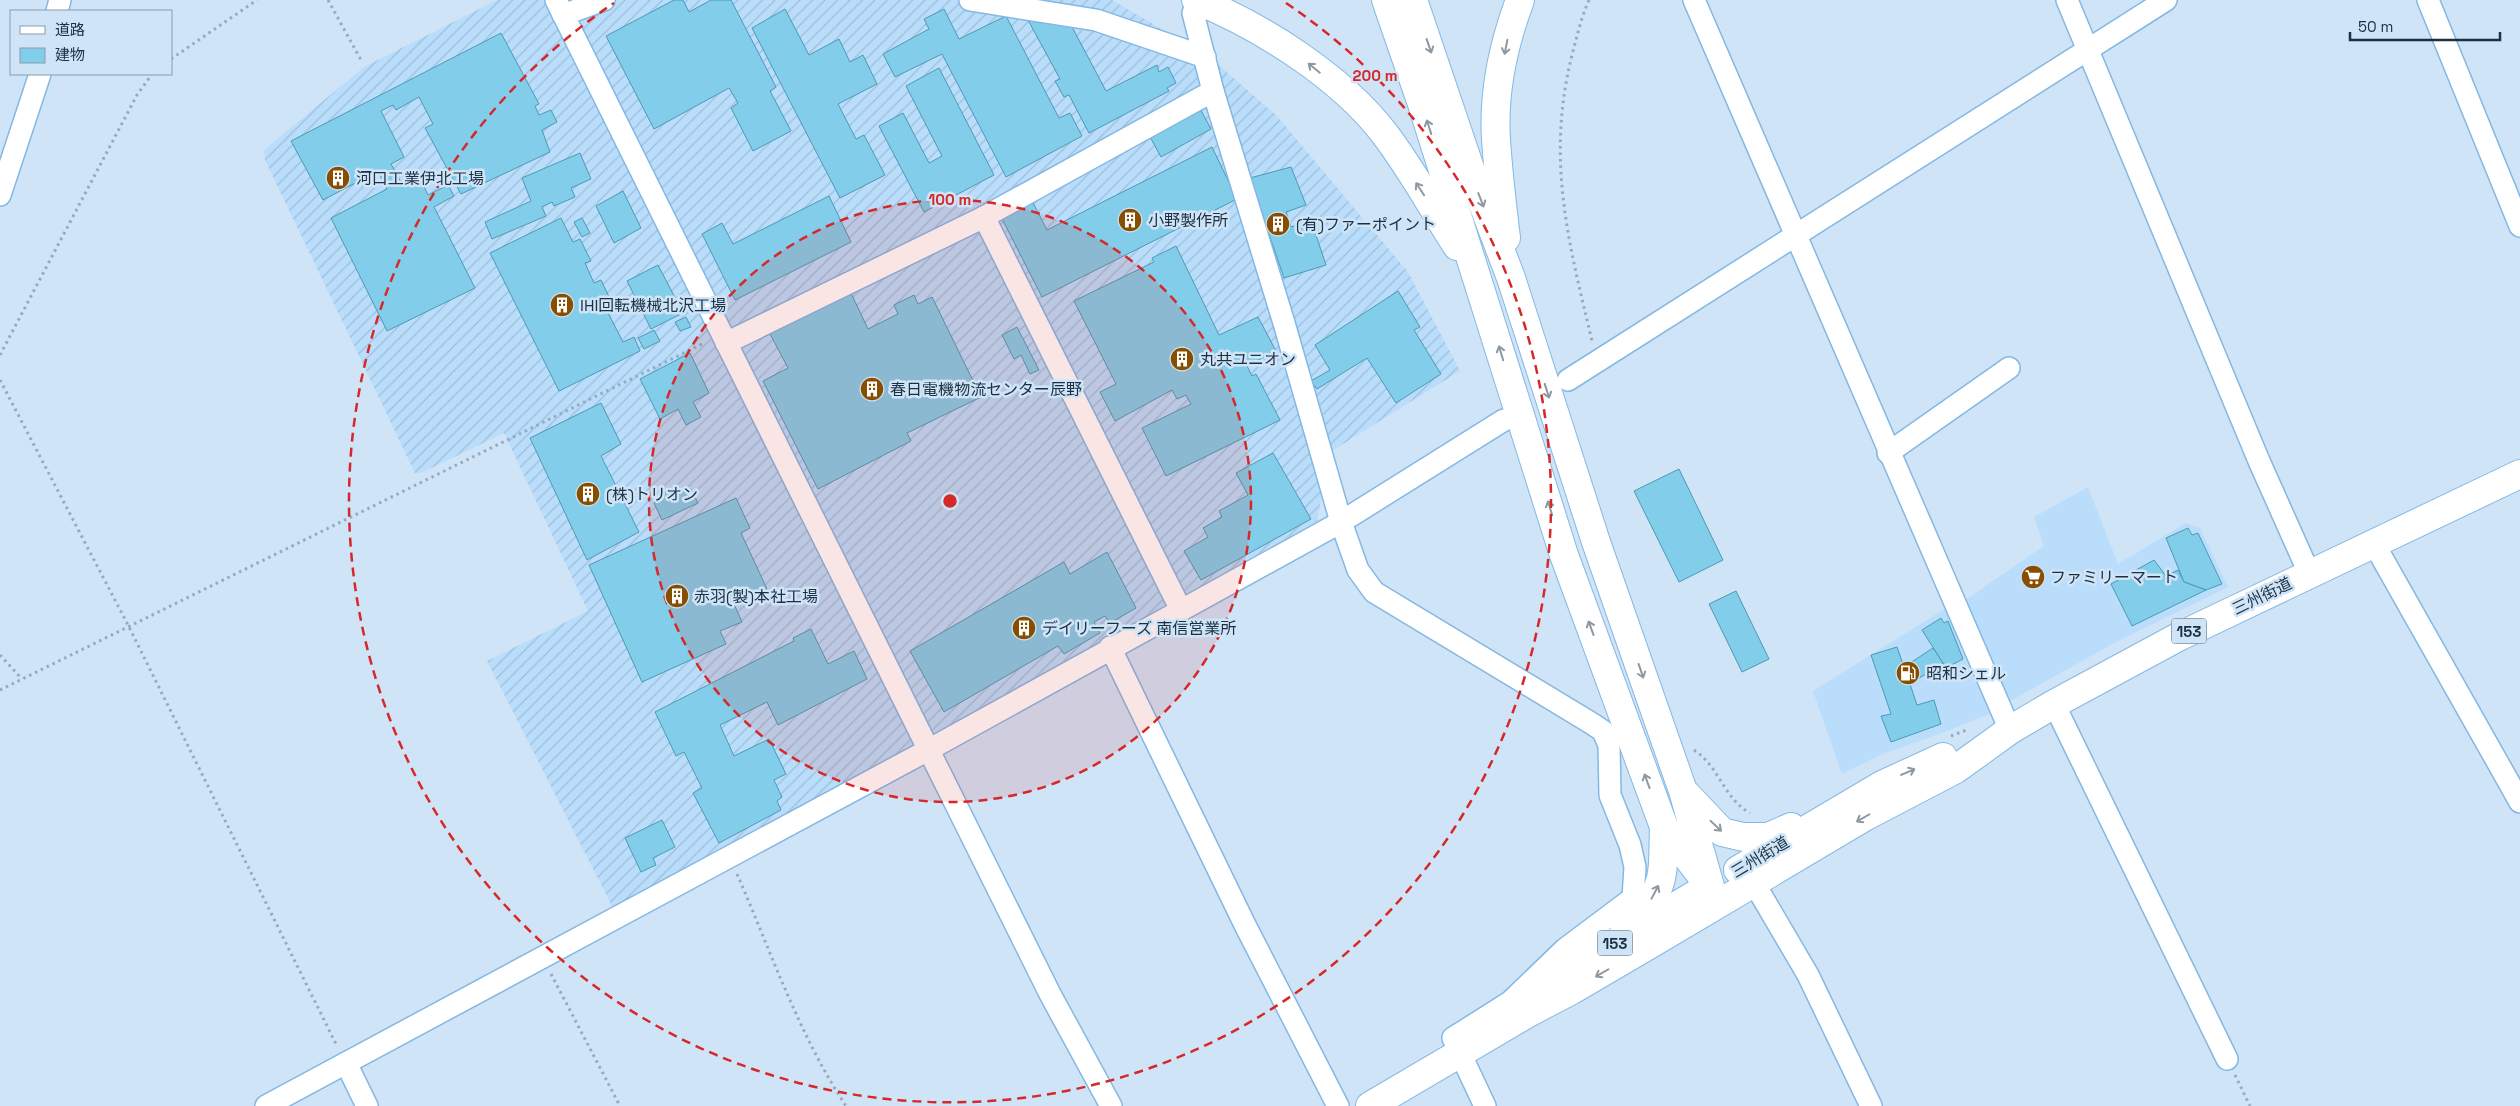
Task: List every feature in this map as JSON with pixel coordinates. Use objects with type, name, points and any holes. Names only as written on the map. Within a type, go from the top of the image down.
[{"type":"highway","points":[[1386,0],[1422,104],[1564,555],[1664,827],[1678,848],[1710,886]]},
{"type":"highway","points":[[1413,0],[1475,183],[1511,278],[1596,542],[1683,791],[1710,886]]},
{"type":"highway","points":[[1511,278],[1496,137],[1497,96],[1510,28],[1520,0]]},
{"type":"highway","points":[[1194,6],[1222,10],[1301,57],[1359,105],[1384,134],[1476,274]]},
{"type":"highway","name":"三州街道","points":[[1749,874],[1956,769],[2010,730],[2180,636],[2373,542],[2520,474]]},
{"type":"highway","name":"三州街道","points":[[1370,1106],[1530,1012],[1660,939],[1749,874],[1882,785],[2010,730]]},
{"type":"highway","points":[[1683,791],[1722,832],[1743,837],[1768,837],[1866,787],[1882,785]]},
{"type":"highway","points":[[1567,970],[1600,939],[1644,909],[1656,893],[1664,869],[1664,827]]},
{"type":"highway","points":[[1660,939],[1696,909],[1710,886],[1749,874]]},
{"type":"highway","name":"三州街道","points":[[1530,1012],[1567,970],[1710,886]]},
{"type":"street","points":[[604,0],[559,7],[930,749],[1050,994],[1112,1106]]},
{"type":"street","points":[[970,0],[1096,20],[1205,57]]},
{"type":"street","points":[[1694,0],[1888,453],[2010,730]]},
{"type":"street","points":[[2066,0],[2260,462],[2309,573]]},
{"type":"street","points":[[1568,380],[2166,0]]},
{"type":"street","points":[[2428,0],[2520,226]]},
{"type":"street","points":[[1194,6],[1213,91],[1284,323],[1340,522],[1358,570],[1374,592],[1591,723],[1603,731],[1609,745],[1610,790],[1630,845],[1634,868],[1633,898],[1565,948],[1510,1002],[1453,1038],[1485,1106]]},
{"type":"street","points":[[0,195],[40,75]]},
{"type":"street","points":[[724,338],[984,217],[1213,91]]},
{"type":"street","points":[[984,217],[1180,608]]},
{"type":"street","points":[[1888,453],[2009,368]]},
{"type":"street","points":[[266,1106],[930,749],[1180,608],[1340,522],[1504,420]]},
{"type":"street","points":[[2373,542],[2520,802]]},
{"type":"street","points":[[1110,648],[1245,925],[1338,1106]]},
{"type":"street","points":[[2054,704],[2227,1059]]},
{"type":"street","points":[[1749,874],[1808,975],[1871,1106]]},
{"type":"street","points":[[346,1064],[367,1106]]},
{"type":"path","points":[[172,58],[257,0]]},
{"type":"path","points":[[328,0],[361,60]]},
{"type":"path","points":[[1589,0],[1583,14],[1568,71],[1558,154],[1561,189],[1571,254],[1597,361]]},
{"type":"path","points":[[0,355],[137,95],[151,75]]},
{"type":"path","points":[[0,690],[128,625],[724,338]]},
{"type":"path","points":[[0,380],[128,625],[346,1064]]},
{"type":"path","points":[[0,655],[22,679]]},
{"type":"path","points":[[1685,750],[1694,750],[1703,756],[1738,807],[1757,815]]},
{"type":"path","points":[[730,857],[827,1078],[846,1106]]},
{"type":"path","points":[[542,957],[620,1106]]},
{"type":"path","points":[[2227,1059],[2250,1106]]},
{"type":"shaded area","points":[[497,0],[1112,0],[1208,56],[1276,115],[1408,272],[1460,371],[1330,452],[1317,521],[963,720],[613,908],[487,661],[588,611],[504,433],[421,473],[415,473],[265,160],[264,150],[364,67]]},
{"type":"shaded area","points":[[2088,487],[2118,564],[2186,523],[2200,528],[2228,587],[2114,643],[2007,703],[1958,605],[2044,546],[2034,517]]},
{"type":"shaded area","name":"昭和シェル","points":[[1946,608],[1991,713],[1945,732],[1885,753],[1842,774],[1813,691]]},
{"type":"building","points":[[674,0],[683,0],[689,12],[711,0],[731,0],[776,87],[770,91],[791,131],[753,151],[731,108],[738,103],[729,88],[654,129],[606,36]]},
{"type":"building","points":[[785,9],[809,55],[839,39],[850,62],[863,55],[877,84],[838,104],[856,139],[864,135],[885,175],[840,198],[752,28]]},
{"type":"building","points":[[944,9],[959,39],[1006,16],[1059,118],[1070,113],[1082,136],[1006,177],[942,54],[895,77],[883,54],[929,29],[924,19]]},
{"type":"building","points":[[1028,20],[1071,25],[1106,91],[1157,65],[1159,72],[1168,67],[1176,83],[1167,88],[1169,91],[1089,133],[1069,95],[1064,97],[1055,81],[1060,79]]},
{"type":"building","name":"河口工業伊北工場","points":[[501,33],[539,104],[535,106],[539,115],[551,110],[557,122],[542,130],[550,152],[461,194],[425,128],[433,124],[419,97],[396,110],[393,105],[381,111],[404,157],[391,164],[401,182],[418,174],[428,195],[448,185],[454,196],[434,207],[475,288],[387,331],[331,218],[387,189],[378,171],[323,200],[291,141]]},
{"type":"building","points":[[939,68],[994,175],[924,212],[879,126],[903,113],[929,163],[942,156],[906,86]]},
{"type":"building","points":[[1198,105],[1211,129],[1161,157],[1148,133]]},
{"type":"building","name":"小野製作所","points":[[1212,147],[1237,199],[1042,297],[998,211],[1029,195],[1047,230]]},
{"type":"building","points":[[580,153],[591,179],[571,188],[575,197],[554,206],[552,202],[542,207],[546,216],[492,239],[485,222],[531,201],[522,178]]},
{"type":"building","name":"(有)ファーポイント","points":[[1291,167],[1306,205],[1286,212],[1291,227],[1311,220],[1326,265],[1284,278],[1250,178]]},
{"type":"building","points":[[623,191],[641,228],[614,243],[596,206]]},
{"type":"building","points":[[829,196],[851,242],[735,300],[702,234],[722,223],[733,244]]},
{"type":"building","name":"IHI回転機械北沢工場","points":[[561,218],[573,242],[580,239],[591,261],[585,263],[594,283],[601,280],[612,303],[605,307],[623,342],[634,337],[640,351],[559,391],[490,253]]},
{"type":"building","points":[[582,218],[590,233],[582,237],[574,222]]},
{"type":"building","name":"丸共ユニオン","points":[[1176,246],[1219,335],[1258,317],[1276,351],[1247,366],[1252,376],[1256,374],[1280,420],[1166,476],[1142,428],[1191,404],[1186,395],[1177,399],[1172,390],[1115,421],[1100,392],[1116,384],[1074,301],[1154,262],[1152,258]]},
{"type":"building","points":[[658,265],[683,313],[651,329],[627,281]]},
{"type":"building","name":"春日電機物流センター辰野","points":[[850,291],[868,329],[898,314],[894,305],[914,295],[918,304],[932,297],[981,397],[907,433],[911,441],[818,489],[763,381],[788,368],[769,332]]},
{"type":"building","points":[[1398,291],[1420,327],[1414,330],[1441,374],[1396,403],[1367,358],[1317,389],[1311,381],[1330,370],[1315,345]]},
{"type":"building","points":[[686,317],[691,327],[680,331],[675,322]]},
{"type":"building","points":[[1017,327],[1039,370],[1030,374],[1021,355],[1014,359],[1002,335]]},
{"type":"building","points":[[654,330],[660,341],[644,349],[638,338]]},
{"type":"building","points":[[690,353],[709,393],[693,402],[701,417],[686,425],[678,409],[660,419],[640,379]]},
{"type":"building","name":"(株)トリオン","points":[[601,403],[621,444],[601,456],[639,532],[587,560],[530,438]]},
{"type":"building","points":[[1273,453],[1311,519],[1201,580],[1184,551],[1208,537],[1203,528],[1222,517],[1219,511],[1248,495],[1236,473]]},
{"type":"building","points":[[1679,469],[1723,560],[1679,582],[1634,491]]},
{"type":"building","points":[[676,487],[679,494],[691,489],[698,503],[662,520],[654,503],[663,498],[662,494]]},
{"type":"building","name":"赤羽(製)本社工場","points":[[736,498],[750,528],[741,533],[767,589],[734,604],[742,622],[720,631],[726,644],[642,682],[589,565]]},
{"type":"building","points":[[2188,528],[2192,535],[2198,533],[2222,584],[2206,590],[2184,582],[2166,538]]},
{"type":"building","name":"デイリーフーズ 南信営業所","points":[[1107,552],[1136,608],[1110,623],[1105,616],[1094,622],[1100,633],[1064,654],[1058,646],[944,712],[910,651],[1064,562],[1070,574]]},
{"type":"building","points":[[2154,560],[2166,576],[2178,570],[2184,582],[2206,590],[2132,626],[2111,584]]},
{"type":"building","points":[[1736,591],[1769,659],[1742,672],[1709,604]]},
{"type":"building","points":[[1941,618],[1944,623],[1948,621],[1963,659],[1946,668],[1922,630]]},
{"type":"building","points":[[811,629],[828,664],[854,651],[867,679],[778,725],[767,702],[720,725],[734,756],[769,739],[786,774],[774,780],[782,797],[777,801],[781,810],[719,843],[693,793],[702,788],[684,752],[676,756],[655,712],[794,641],[793,638]]},
{"type":"building","points":[[1897,647],[1904,667],[1933,648],[1943,663],[1910,684],[1917,705],[1934,700],[1941,724],[1891,742],[1881,716],[1891,714],[1871,655]]},
{"type":"building","points":[[662,820],[675,847],[653,858],[656,865],[641,872],[625,838]]},
{"type":"place","name":"河口工業伊北工場","points":[[338,178]]},
{"type":"place","name":"小野製作所","points":[[1130,220]]},
{"type":"place","name":"(有)ファーポイント","points":[[1278,224]]},
{"type":"place","name":"IHI回転機械北沢工場","points":[[562,305]]},
{"type":"place","name":"丸共ユニオン","points":[[1182,359]]},
{"type":"place","name":"春日電機物流センター辰野","points":[[872,389]]},
{"type":"place","name":"(株)トリオン","points":[[588,494]]},
{"type":"place","name":"ファミリーマート","points":[[2033,577]]},
{"type":"place","name":"赤羽(製)本社工場","points":[[677,596]]},
{"type":"place","name":"デイリーフーズ 南信営業所","points":[[1024,628]]},
{"type":"place","name":"昭和シェル","points":[[1908,673]]}]
